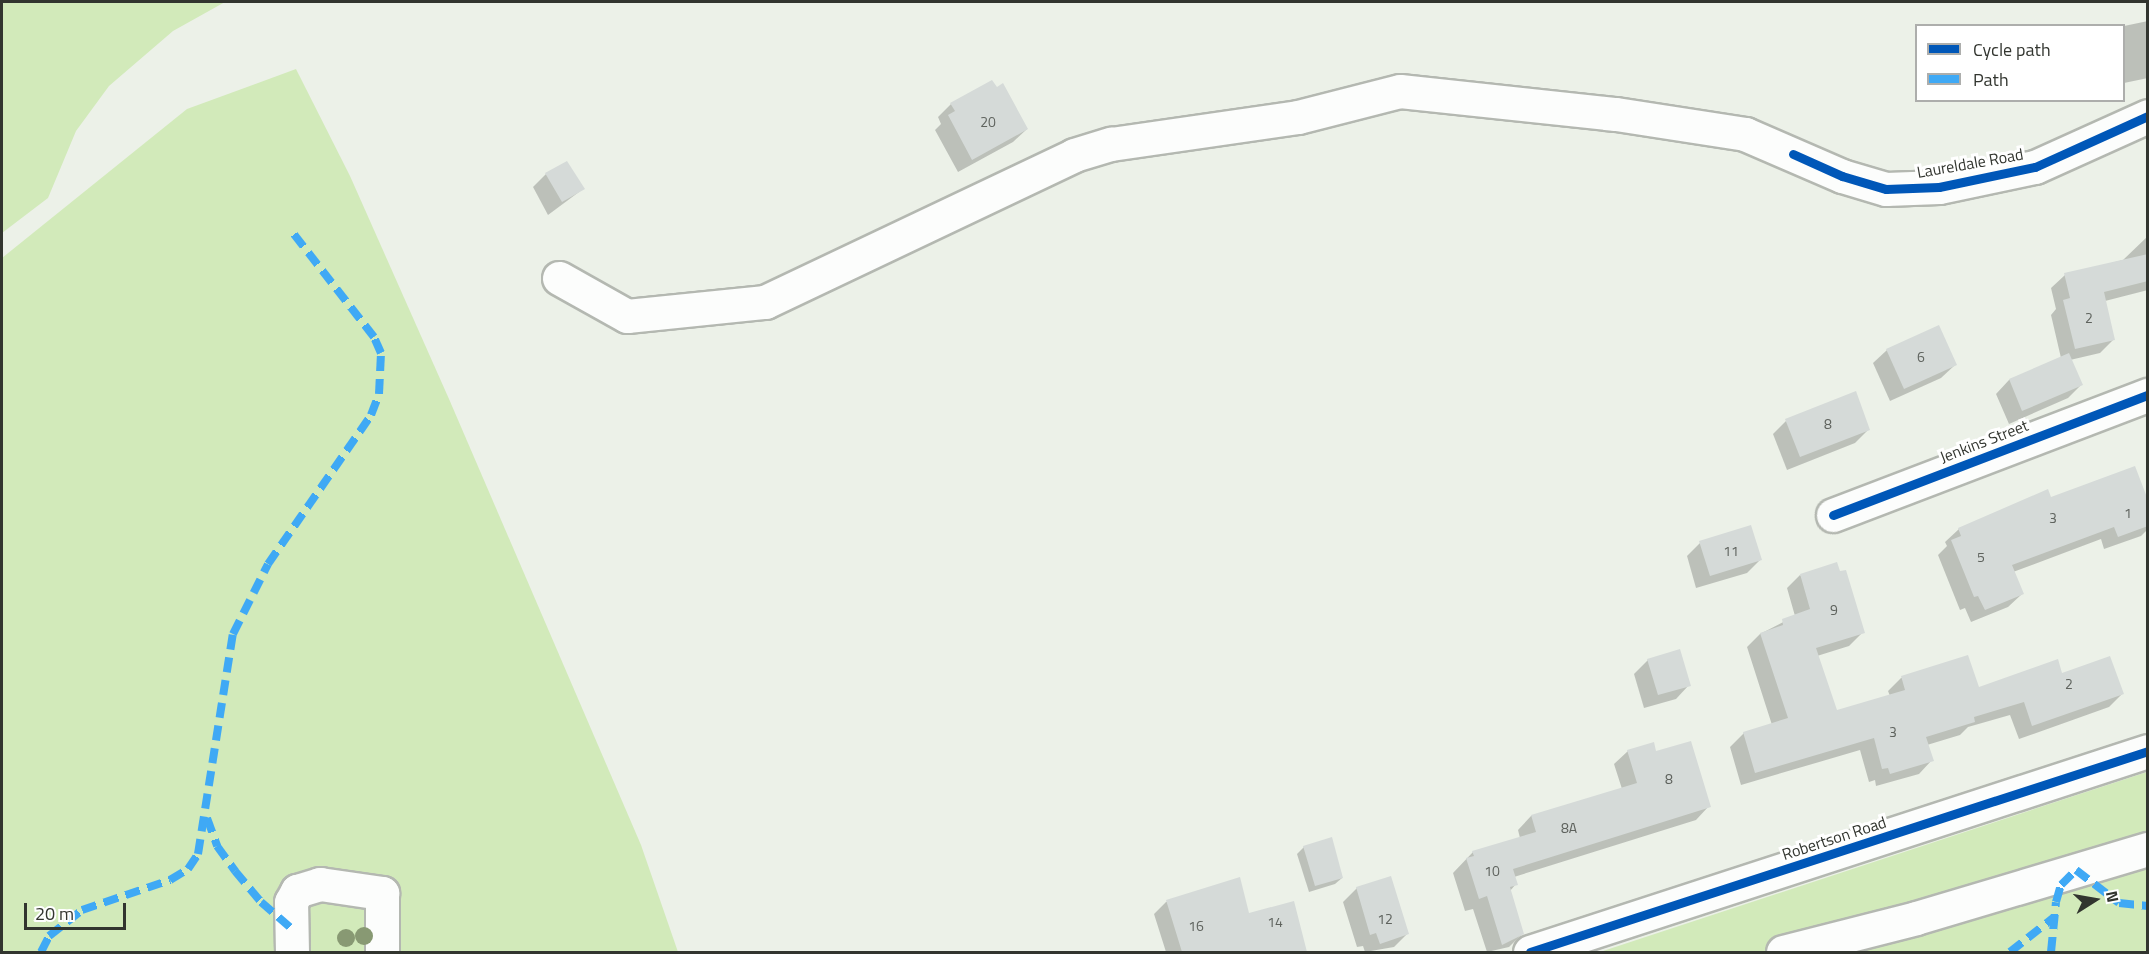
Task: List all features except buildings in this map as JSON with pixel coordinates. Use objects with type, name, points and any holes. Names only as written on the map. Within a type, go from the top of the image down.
[{"type":"street","name":"Laureldale Road","points":[[559,278],[627,316],[765,302],[1074,155],[1111,144],[1298,117],[1400,91],[1616,114],[1745,134],[1842,176],[1886,189],[1939,187],[2035,167],[2148,116]]},
{"type":"street","name":"Jenkins Street","points":[[1833,515],[2148,395]]},
{"type":"street","name":"Robertson Road","points":[[1530,952],[2148,751]]},
{"type":"street","points":[[1783,952],[1916,918],[2148,849]]},
{"type":"street","points":[[292,952],[291,902],[297,891],[320,884],[382,893],[382,952]]},
{"type":"green space","points":[[2,2],[225,2],[173,31],[109,86],[76,131],[48,198],[2,233]]},
{"type":"green space","points":[[296,69],[350,176],[449,399],[641,845],[678,952],[2,952],[2,258],[187,109]]},
{"type":"green space","points":[[2147,772],[2147,952],[1600,952]]},
{"type":"marked path","points":[[41,952],[49,936],[82,910],[170,880],[188,869],[198,854],[233,634],[268,564],[371,415],[379,394],[381,353],[374,337],[293,233]]},
{"type":"marked path","points":[[207,818],[217,846],[235,871],[261,902],[291,928]]},
{"type":"marked path","points":[[2051,952],[2056,902],[2061,885],[2076,870],[2119,903],[2148,906]]},
{"type":"marked path","points":[[2010,952],[2053,918]]},
{"type":"cycle path","points":[[1793,154],[1842,176],[1886,189],[1939,187],[2035,167],[2148,116]]},
{"type":"cycle path","points":[[1833,515],[2148,395]]},
{"type":"cycle path","points":[[1530,952],[2148,751]]}]
